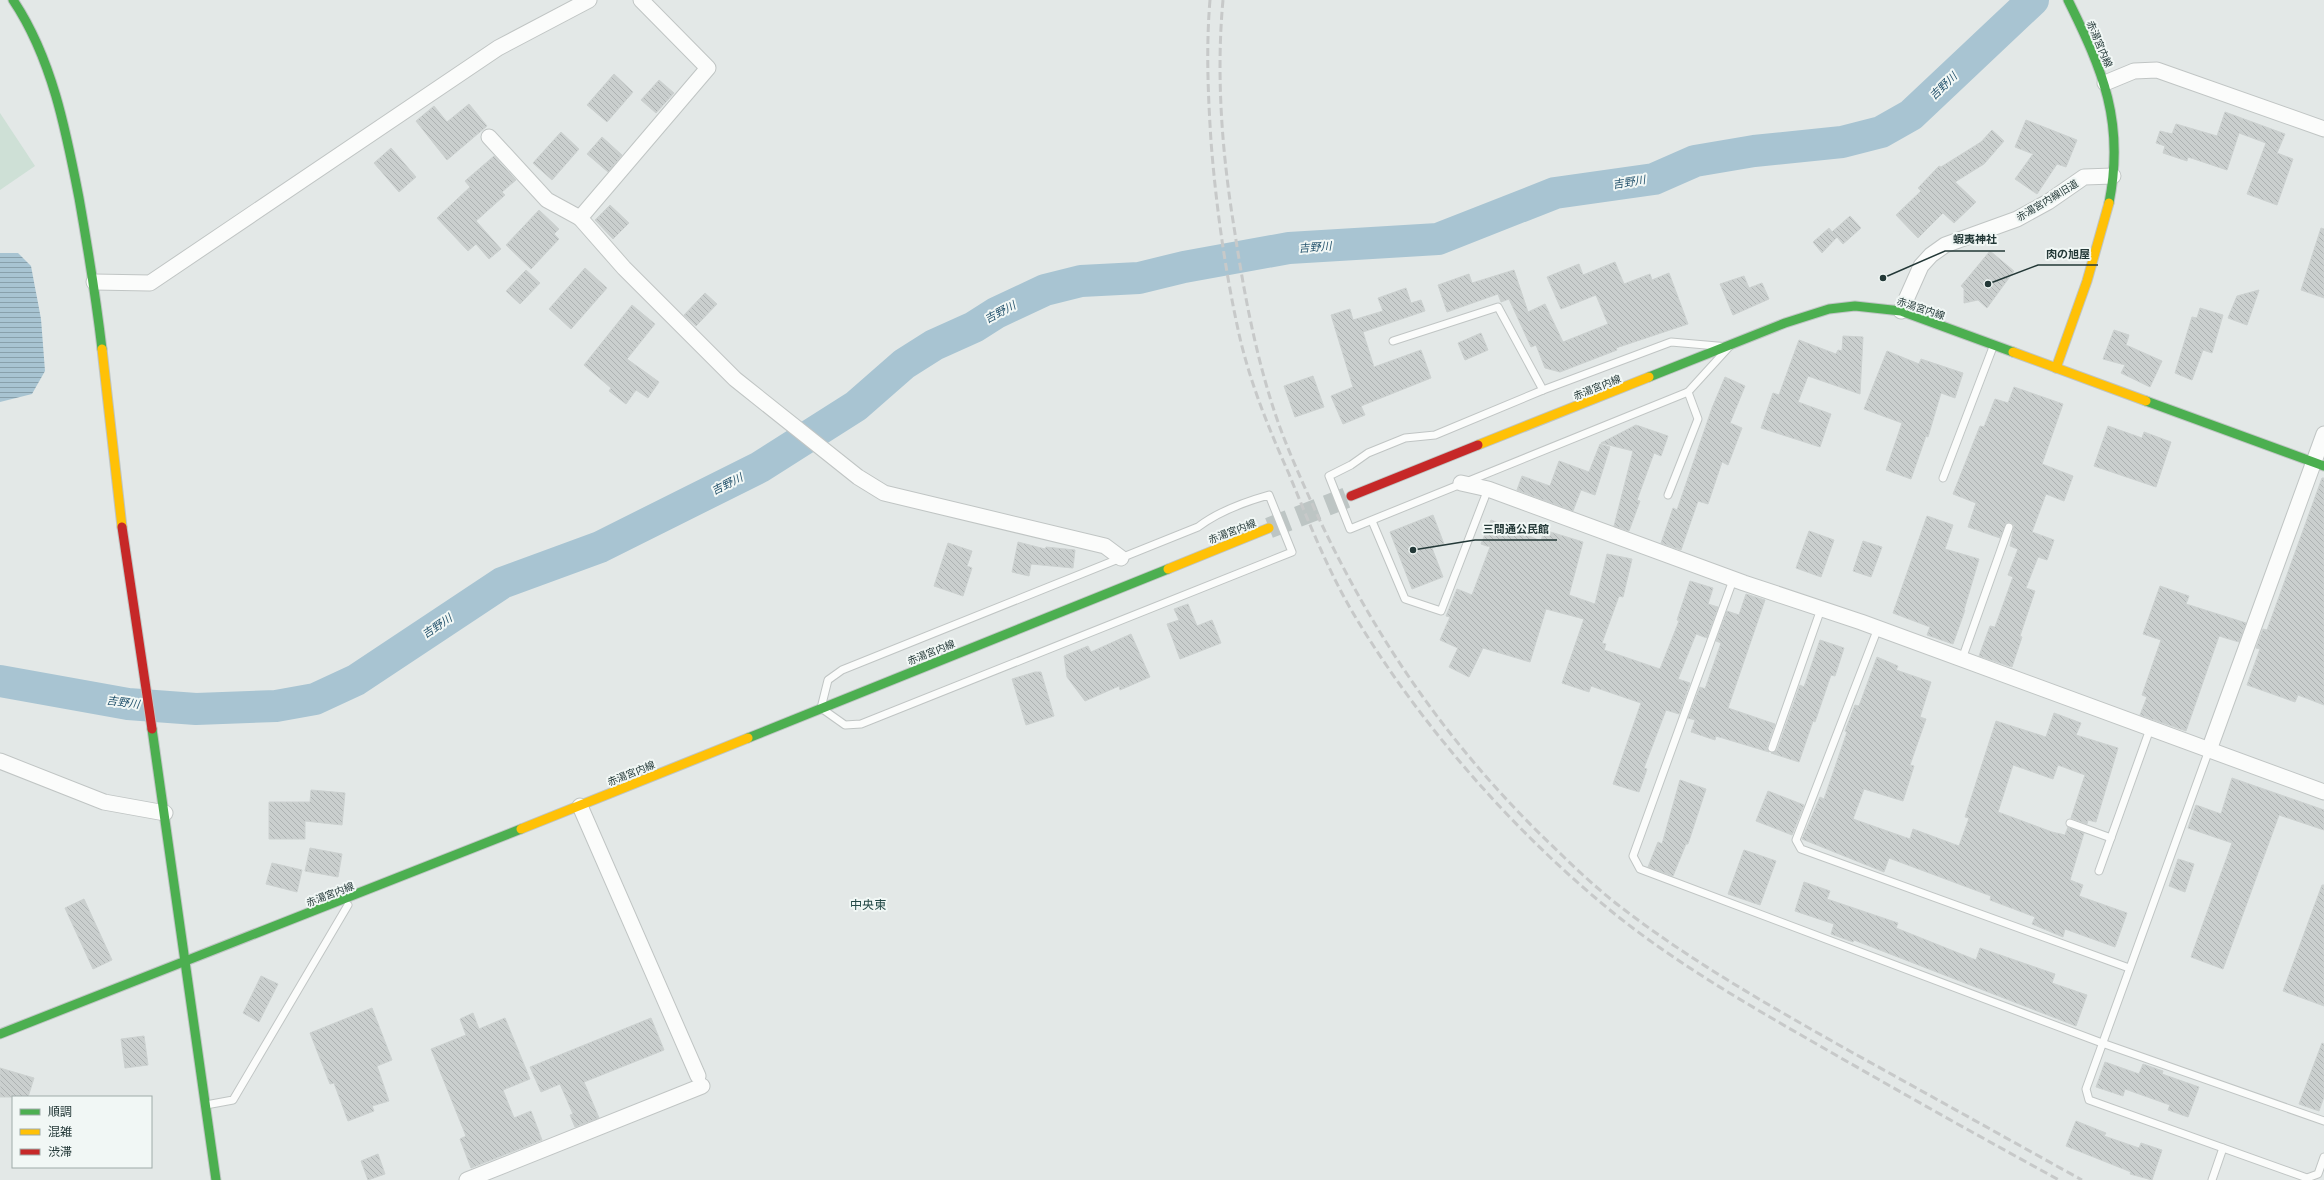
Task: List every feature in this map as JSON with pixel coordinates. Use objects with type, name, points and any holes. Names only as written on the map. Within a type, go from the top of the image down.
[{"type":"main road","points":[[13,0],[25,18],[50,82],[69,147],[94,282],[126,558],[165,813],[216,1180]]},
{"type":"main road","name":"赤湯宮内線","points":[[1351,496],[1729,347],[1785,323],[1845,305],[1863,305],[1901,311],[2056,368],[2104,225],[2113,176],[2114,129],[2105,83],[2087,39],[2068,0]]},
{"type":"main road","points":[[2056,368],[2319,464]]},
{"type":"main road","name":"赤湯宮内線","points":[[0,1034],[353,897],[1269,528]]},
{"type":"street","points":[[94,282],[150,283],[498,48],[589,0]]},
{"type":"street","points":[[580,218],[708,68],[641,0]]},
{"type":"street","points":[[2105,83],[2134,71],[2156,70],[2324,129]]},
{"type":"street","points":[[489,137],[547,200],[580,218],[624,268],[735,379],[858,478],[884,493],[1105,546],[1121,558]]},
{"type":"street","name":"赤湯宮内線旧道","points":[[1901,311],[1921,266],[1930,255],[1945,245],[2018,219],[2048,202],[2084,177],[2113,176]]},
{"type":"street","points":[[2209,750],[2319,464],[2324,434]]},
{"type":"street","points":[[1461,483],[1488,489],[1733,580],[1878,628],[2324,792]]},
{"type":"street","points":[[0,761],[104,802],[165,813]]},
{"type":"street","points":[[467,1180],[700,1081],[580,806]]},
{"type":"lane","points":[[1393,340],[1498,307],[1543,390]]},
{"type":"lane","points":[[1671,342],[1729,347],[1688,392],[1350,529],[1329,476],[1351,466],[1368,453],[1405,438],[1435,435],[1543,390],[1671,342]]},
{"type":"lane","points":[[1943,478],[1993,345]]},
{"type":"lane","points":[[1668,495],[1698,419],[1688,392]]},
{"type":"lane","points":[[1372,521],[1405,599],[1441,611],[1488,489]]},
{"type":"lane","points":[[1269,495],[1292,552],[861,724],[845,725],[821,708],[828,680],[842,670],[1198,527],[1210,518],[1246,502],[1269,495]]},
{"type":"lane","points":[[1962,659],[2009,528]]},
{"type":"lane","points":[[1733,580],[1633,856],[1640,869],[2102,1043],[2324,1121]]},
{"type":"lane","points":[[1772,748],[1821,609]]},
{"type":"lane","points":[[1878,628],[1796,840],[1801,849],[2130,968]]},
{"type":"lane","points":[[2099,871],[2150,729]]},
{"type":"lane","points":[[2209,750],[2086,1089],[2089,1100],[2307,1178],[2318,1174],[2324,1156]]},
{"type":"lane","points":[[2070,824],[2111,838]]},
{"type":"lane","points":[[206,1105],[233,1100],[353,897]]},
{"type":"lane","points":[[2212,1180],[2223,1148]]},
{"type":"green space","points":[[0,113],[35,166],[0,190]]},
{"type":"water","points":[[0,253],[18,253],[31,266],[41,319],[45,371],[32,394],[0,402]]},
{"type":"building","points":[[614,74],[633,92],[607,122],[587,105]]},
{"type":"building","points":[[659,80],[674,93],[656,113],[641,100]]},
{"type":"building","points":[[469,104],[487,126],[447,160],[416,121],[434,106],[447,122]]},
{"type":"building","points":[[2225,112],[2285,134],[2277,153],[2293,159],[2277,205],[2247,194],[2266,143],[2239,133],[2227,170],[2188,157],[2187,161],[2163,153],[2165,146],[2156,143],[2160,131],[2172,134],[2176,124],[2217,136]]},
{"type":"building","points":[[2026,120],[2077,140],[2066,167],[2057,164],[2037,194],[2015,179],[2033,154],[2015,147]]},
{"type":"building","points":[[1992,130],[2004,141],[1984,164],[1955,182],[1976,202],[1954,223],[1943,213],[1918,238],[1896,215],[1921,191],[1918,188],[1939,166],[1941,167],[1981,142]]},
{"type":"building","points":[[561,132],[579,149],[552,180],[533,163]]},
{"type":"building","points":[[602,137],[622,155],[608,172],[587,154]]},
{"type":"building","points":[[391,148],[416,177],[399,192],[374,163]]},
{"type":"building","points":[[494,156],[516,180],[502,192],[505,195],[476,221],[501,249],[489,259],[476,244],[468,251],[437,218],[470,187],[465,181]]},
{"type":"building","points":[[610,205],[629,223],[613,239],[595,220]]},
{"type":"building","points":[[539,210],[559,229],[554,234],[559,239],[531,269],[506,245]]},
{"type":"building","points":[[1850,216],[1861,228],[1843,244],[1837,237],[1822,253],[1813,242],[1829,228],[1832,232]]},
{"type":"building","points":[[2321,228],[2324,229],[2324,298],[2301,290]]},
{"type":"building","points":[[1990,251],[2014,271],[1987,308],[1978,300],[1964,303],[1964,289],[1961,286]]},
{"type":"building","points":[[1615,262],[1624,284],[1650,274],[1652,280],[1669,273],[1688,324],[1616,348],[1617,350],[1560,372],[1545,368],[1536,345],[1531,347],[1509,299],[1501,302],[1498,294],[1447,312],[1438,285],[1469,274],[1472,283],[1514,270],[1528,312],[1545,304],[1563,342],[1608,324],[1596,295],[1561,309],[1547,277],[1579,264],[1583,275]]},
{"type":"building","points":[[585,268],[607,288],[571,329],[549,309]]},
{"type":"building","points":[[526,270],[540,283],[520,304],[506,291]]},
{"type":"building","points":[[1744,276],[1749,288],[1762,283],[1769,299],[1733,315],[1720,284]]},
{"type":"building","points":[[1406,288],[1411,303],[1421,300],[1425,311],[1363,332],[1374,367],[1421,350],[1431,378],[1361,406],[1365,415],[1343,424],[1331,396],[1353,387],[1331,315],[1350,309],[1353,320],[1383,311],[1378,298]]},
{"type":"building","points":[[2259,290],[2247,325],[2228,318],[2237,296]]},
{"type":"building","points":[[705,293],[717,304],[696,326],[684,315]]},
{"type":"building","points":[[632,305],[655,324],[627,359],[659,382],[648,398],[636,390],[626,404],[609,391],[611,388],[584,365]]},
{"type":"building","points":[[2200,308],[2223,315],[2212,353],[2203,350],[2192,380],[2175,373],[2192,317],[2197,318]]},
{"type":"building","points":[[2114,330],[2129,335],[2126,345],[2162,361],[2150,387],[2121,373],[2125,365],[2103,359]]},
{"type":"building","points":[[1481,333],[1488,350],[1465,360],[1458,343]]},
{"type":"building","points":[[1843,336],[1863,337],[1860,394],[1808,376],[1798,402],[1831,414],[1820,447],[1761,428],[1773,393],[1779,395],[1799,340],[1836,354],[1838,350],[1842,351]]},
{"type":"building","points":[[1887,351],[1919,364],[1921,359],[1963,373],[1955,398],[1941,393],[1928,437],[1926,436],[1911,479],[1886,470],[1902,423],[1864,409]]},
{"type":"building","points":[[1313,376],[1324,407],[1295,417],[1284,386]]},
{"type":"building","points":[[1725,377],[1745,386],[1730,423],[1742,428],[1728,465],[1722,462],[1708,504],[1698,501],[1681,550],[1661,543],[1673,508],[1677,510],[1712,408]]},
{"type":"building","points":[[2014,387],[2063,404],[2042,464],[2073,476],[2064,501],[2046,494],[2032,532],[2054,540],[2047,560],[2038,557],[2026,588],[2035,591],[2020,636],[2022,637],[2012,667],[1979,656],[1990,626],[1995,627],[2013,577],[2008,575],[2018,549],[2010,546],[2014,526],[2010,522],[2006,523],[2000,538],[1968,527],[1976,503],[1953,494],[1980,426],[1984,427],[1995,399],[2008,403]]},
{"type":"building","points":[[1636,425],[1668,436],[1661,456],[1654,453],[1637,500],[1640,501],[1629,531],[1614,526],[1633,451],[1601,443]]},
{"type":"building","points":[[2108,426],[2142,438],[2144,432],[2171,442],[2156,487],[2094,466]]},
{"type":"building","points":[[1600,444],[1610,447],[1595,495],[1581,490],[1573,511],[1517,490],[1522,476],[1550,486],[1559,461],[1589,472]]},
{"type":"building","points":[[2322,478],[2324,478],[2324,705],[2298,695],[2295,702],[2247,685],[2260,649],[2256,648],[2263,629],[2267,630]]},
{"type":"building","points":[[1433,515],[1444,544],[1432,548],[1443,577],[1412,589],[1390,532]]},
{"type":"building","points":[[1927,516],[1953,525],[1945,549],[1979,559],[1965,610],[1953,644],[1927,635],[1930,627],[1893,613]]},
{"type":"building","points":[[1491,520],[1541,541],[1544,530],[1583,542],[1569,595],[1595,604],[1607,554],[1632,559],[1623,597],[1619,596],[1602,643],[1606,644],[1604,650],[1660,669],[1679,621],[1677,620],[1690,581],[1713,588],[1708,604],[1718,607],[1707,638],[1696,634],[1678,679],[1690,683],[1679,714],[1666,710],[1644,768],[1647,769],[1639,792],[1613,784],[1641,703],[1591,686],[1589,692],[1562,683],[1584,619],[1546,609],[1530,662],[1483,648],[1469,677],[1449,667],[1458,648],[1440,640],[1450,617],[1446,616],[1457,589],[1472,595],[1490,547],[1481,544]]},
{"type":"building","points":[[1809,531],[1834,540],[1821,577],[1796,568]]},
{"type":"building","points":[[1863,541],[1882,547],[1871,577],[1853,571]]},
{"type":"building","points":[[1018,542],[1045,549],[1046,547],[1075,550],[1073,568],[1031,564],[1029,576],[1012,572]]},
{"type":"building","points":[[948,543],[972,551],[967,566],[972,568],[963,596],[934,586]]},
{"type":"building","points":[[2160,586],[2189,596],[2186,604],[2246,623],[2239,642],[2219,636],[2186,731],[2140,715],[2147,697],[2142,695],[2161,640],[2143,634]]},
{"type":"building","points":[[1746,594],[1765,600],[1728,708],[1775,724],[1767,747],[1769,752],[1716,736],[1715,740],[1691,732],[1695,720],[1688,718],[1700,687],[1705,689],[1721,643],[1716,641],[1727,611],[1739,615]]},
{"type":"building","points":[[1188,604],[1197,626],[1212,620],[1221,643],[1180,659],[1167,624],[1179,620],[1174,609]]},
{"type":"building","points":[[1131,634],[1150,677],[1120,690],[1119,686],[1085,701],[1067,677],[1064,656],[1088,646],[1091,652]]},
{"type":"building","points":[[1820,640],[1844,648],[1835,676],[1831,675],[1815,722],[1813,721],[1799,762],[1771,753],[1777,750],[1800,685],[1804,687]]},
{"type":"building","points":[[1877,657],[1898,666],[1896,670],[1931,682],[1920,717],[1926,719],[1910,765],[1914,766],[1903,801],[1864,789],[1853,819],[1910,839],[1913,829],[1959,846],[1969,818],[1965,817],[1996,721],[2046,737],[2054,713],[2081,723],[2076,735],[2118,748],[2096,822],[2088,820],[2087,824],[2071,818],[2085,775],[2058,765],[2053,779],[2013,765],[1998,812],[2052,832],[2065,835],[2068,827],[2084,833],[2070,880],[2083,885],[2079,896],[2127,913],[2115,947],[2065,929],[2063,937],[2032,924],[2035,917],[1990,900],[1991,896],[1889,858],[1884,872],[1802,839],[1820,797],[1824,799],[1847,732],[1845,731],[1855,705],[1859,706]]},
{"type":"building","points":[[1035,672],[1041,672],[1054,716],[1026,725],[1012,679]]},
{"type":"building","points":[[2232,778],[2324,810],[2324,830],[2279,815],[2223,969],[2191,957],[2232,843],[2188,828],[2196,805],[2221,814]]},
{"type":"building","points":[[1680,780],[1706,789],[1688,844],[1686,844],[1673,876],[1648,867],[1658,842],[1662,844]]},
{"type":"building","points":[[311,790],[345,793],[342,825],[305,821],[305,839],[269,839],[269,802],[310,802]]},
{"type":"building","points":[[1768,791],[1804,805],[1792,835],[1756,821]]},
{"type":"building","points":[[310,848],[342,854],[338,877],[305,871]]},
{"type":"building","points":[[1744,850],[1776,861],[1760,905],[1728,894]]},
{"type":"building","points":[[2178,859],[2194,864],[2185,892],[2169,886]]},
{"type":"building","points":[[272,863],[302,870],[297,892],[266,884]]},
{"type":"building","points":[[1804,882],[1830,891],[1827,899],[1898,923],[1896,928],[1976,960],[1980,948],[2055,974],[2052,983],[2087,995],[2076,1026],[1854,940],[1853,942],[1831,934],[1834,924],[1795,911]]},
{"type":"building","points":[[2322,885],[2324,885],[2324,1006],[2283,991]]},
{"type":"building","points":[[84,899],[112,960],[93,969],[65,908]]},
{"type":"building","points":[[261,976],[278,984],[259,1022],[243,1013]]},
{"type":"building","points":[[372,1008],[392,1060],[377,1066],[389,1101],[372,1106],[374,1111],[348,1121],[334,1083],[330,1084],[310,1033]]},
{"type":"building","points":[[473,1013],[479,1029],[505,1018],[530,1079],[503,1090],[514,1118],[531,1111],[542,1140],[471,1168],[460,1139],[466,1136],[431,1049],[466,1035],[460,1019]]},
{"type":"building","points":[[651,1018],[664,1050],[584,1082],[599,1118],[575,1127],[570,1115],[573,1114],[560,1084],[541,1092],[530,1067]]},
{"type":"building","points":[[144,1036],[148,1065],[125,1068],[121,1039]]},
{"type":"building","points":[[2322,1043],[2324,1044],[2324,1097],[2319,1111],[2299,1104]]},
{"type":"building","points":[[2105,1062],[2139,1074],[2143,1064],[2163,1071],[2162,1074],[2199,1087],[2188,1117],[2168,1110],[2170,1105],[2125,1089],[2123,1096],[2096,1087]]},
{"type":"building","points":[[0,1068],[34,1078],[28,1096],[0,1097]]},
{"type":"building","points":[[2076,1121],[2106,1133],[2104,1136],[2139,1148],[2141,1143],[2162,1150],[2152,1180],[2130,1174],[2131,1172],[2066,1146]]},
{"type":"building","points":[[378,1154],[385,1174],[368,1180],[361,1161]]},
{"type":"waterway","name":"吉野川","points":[[0,681],[128,704],[196,709],[276,706],[315,699],[356,680],[502,583],[600,547],[760,467],[856,406],[904,364],[934,345],[974,327],[996,313],[1045,290],[1081,281],[1139,278],[1184,267],[1289,248],[1438,239],[1555,193],[1654,179],[1695,161],[1754,151],[1842,142],[1881,132],[1911,115],[2033,0]]},
{"type":"tunnel","points":[[1269,528],[1351,496]]},
{"type":"railway","points":[[1210,0],[1208,35],[1208,88],[1211,141],[1229,286],[1243,352],[1274,440],[1330,569],[1359,623],[1385,664],[1444,742],[1509,816],[1579,884],[1642,935],[1722,989],[1890,1086],[2059,1180]]},
{"type":"railway","points":[[1223,0],[1220,57],[1223,142],[1234,227],[1245,294],[1260,361],[1272,404],[1294,464],[1332,546],[1356,591],[1409,677],[1470,758],[1504,797],[1540,834],[1601,891],[1650,929],[1765,1003],[2082,1180]]},
{"type":"traffic: fast","points":[[13,0],[26,22],[48,70],[63,121],[82,217],[102,349]]},
{"type":"traffic: fast","points":[[2068,0],[2101,74],[2108,98],[2114,147],[2113,174],[2109,203]]},
{"type":"traffic: fast","points":[[1649,377],[1785,323],[1829,309],[1855,306],[1901,311],[2013,352]]},
{"type":"traffic: fast","points":[[2146,401],[2324,466]]},
{"type":"traffic: fast","points":[[748,738],[1168,569]]},
{"type":"traffic: fast","points":[[152,729],[216,1180]]},
{"type":"traffic: fast","points":[[0,1034],[521,829]]},
{"type":"traffic: slow","points":[[2056,368],[2087,281],[2109,203]]},
{"type":"traffic: slow","points":[[102,349],[122,527]]},
{"type":"traffic: slow","points":[[2013,352],[2146,401]]},
{"type":"traffic: slow","points":[[1478,445],[1649,377]]},
{"type":"traffic: slow","points":[[1168,569],[1269,528]]},
{"type":"traffic: slow","points":[[521,829],[748,738]]},
{"type":"traffic: jam","points":[[1351,496],[1478,445]]},
{"type":"traffic: jam","points":[[122,527],[152,729]]},
{"type":"place","name":"蝦夷神社","points":[[1883,278]]},
{"type":"place","name":"肉の旭屋","points":[[1988,284]]},
{"type":"place","name":"三間通公民館","points":[[1413,550]]},
{"type":"district","name":"中央東","points":[[868,905]]}]
